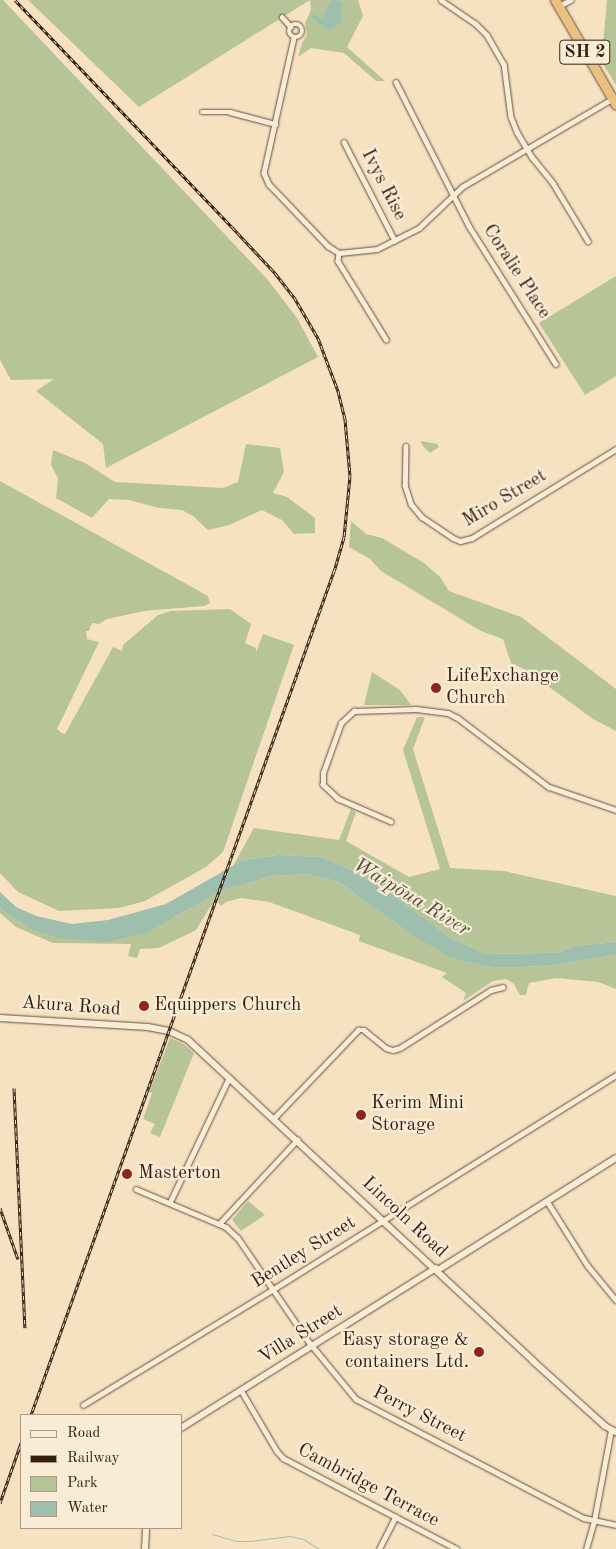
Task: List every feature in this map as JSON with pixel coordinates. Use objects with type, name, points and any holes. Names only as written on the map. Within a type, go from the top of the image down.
[{"type":"highway","name":"SH 2","points":[[557,3],[614,102]]},
{"type":"street","points":[[557,3],[571,0]]},
{"type":"street","points":[[442,1],[482,29],[496,50],[506,71],[511,117],[526,149],[549,178],[588,241]]},
{"type":"street","points":[[282,18],[291,27]]},
{"type":"street","points":[[297,24],[302,28],[300,36],[294,38],[289,33],[291,27],[297,24]]},
{"type":"street","points":[[294,38],[265,165],[266,179],[328,246],[339,253],[377,249],[394,241],[424,224],[462,187],[526,149],[614,102]]},
{"type":"street","name":"Coralie Place","points":[[396,82],[469,226],[556,364]]},
{"type":"street","points":[[202,112],[230,112],[274,124]]},
{"type":"street","name":"Ivys Rise","points":[[344,142],[394,241]]},
{"type":"street","points":[[339,253],[338,261],[386,339]]},
{"type":"street","name":"Miro Street","points":[[406,446],[405,485],[411,504],[422,517],[460,541],[472,538],[616,449]]},
{"type":"street","points":[[391,822],[338,800],[323,785],[323,773],[341,723],[354,711],[416,709],[448,713],[458,718],[548,787],[616,810]]},
{"type":"street","points":[[274,1118],[358,1030],[364,1030],[386,1048],[400,1048],[491,990],[503,987]]},
{"type":"street","name":"Akura Road","points":[[0,1018],[148,1027],[169,1031]]},
{"type":"street","name":"Lincoln Road","points":[[169,1031],[188,1040],[230,1076],[533,1361],[613,1431]]},
{"type":"street","points":[[170,1202],[230,1076]]},
{"type":"street","name":"Bentley Street","points":[[83,1405],[616,1076]]},
{"type":"street","points":[[219,1224],[297,1140]]},
{"type":"street","name":"Villa Street","points":[[182,1427],[616,1158]]},
{"type":"street","name":"Perry Street","points":[[136,1190],[170,1202],[219,1224],[238,1238],[312,1346],[350,1393],[364,1404],[594,1521],[616,1525]]},
{"type":"street","points":[[547,1201],[588,1266],[616,1300]]},
{"type":"street","name":"Cambridge Terrace","points":[[241,1390],[283,1458],[457,1549]]},
{"type":"street","points":[[586,1549],[594,1521],[613,1431]]},
{"type":"street","points":[[378,1549],[395,1517]]},
{"type":"street","points":[[145,1549],[146,1529]]},
{"type":"green space","points":[[0,0],[3,0],[268,280],[297,318],[318,357],[106,468],[103,444],[36,391],[54,379],[11,380],[0,360]]},
{"type":"green space","points":[[28,0],[310,0],[139,107]]},
{"type":"green space","points":[[310,0],[358,0],[363,16],[347,47],[385,81],[376,81],[344,53],[311,48],[298,57],[302,43],[307,35],[305,23],[311,10]]},
{"type":"green space","points":[[607,0],[616,0],[616,85],[595,51],[603,44]]},
{"type":"green space","points":[[616,276],[616,376],[585,395],[539,323]]},
{"type":"green space","points":[[421,441],[437,444],[439,447],[430,453],[422,445]]},
{"type":"green space","points":[[246,444],[280,448],[284,472],[273,493],[287,497],[315,518],[315,533],[294,534],[282,520],[262,510],[229,525],[208,530],[193,516],[182,510],[159,508],[129,500],[109,499],[92,518],[56,498],[58,478],[51,465],[53,450],[85,463],[115,482],[223,488],[238,482]]},
{"type":"green space","points":[[0,481],[208,596],[210,603],[204,606],[144,611],[107,619],[99,624],[92,623],[89,631],[86,631],[87,639],[99,642],[57,729],[62,733],[65,734],[113,647],[122,651],[123,645],[158,615],[171,611],[230,609],[251,624],[245,643],[256,648],[256,652],[263,634],[294,645],[223,852],[206,867],[145,901],[119,908],[59,911],[18,892],[0,873]]},
{"type":"green space","points":[[351,521],[366,534],[382,538],[424,563],[440,577],[449,591],[521,617],[616,689],[616,731],[593,719],[526,670],[511,663],[503,639],[481,631],[381,571],[370,559],[349,547]]},
{"type":"green space","points":[[372,672],[400,690],[411,705],[364,705]]},
{"type":"green space","points":[[417,717],[425,717],[413,749],[450,868],[504,871],[616,896],[616,942],[574,946],[560,952],[486,954],[451,938],[396,897],[354,871],[321,857],[278,855],[243,860],[233,866],[254,828],[339,840],[351,809],[356,812],[346,841],[409,877],[440,869],[403,750]]},
{"type":"green space","points":[[307,874],[339,882],[416,938],[453,958],[494,968],[545,966],[616,955],[616,989],[598,982],[556,978],[529,983],[526,995],[520,995],[514,984],[506,979],[493,981],[463,1001],[466,993],[442,977],[447,973],[359,941],[360,935],[269,902],[241,898],[226,902],[221,906],[218,902],[210,907],[196,930],[159,948],[140,949],[137,958],[128,956],[131,944],[53,943],[16,927],[0,913],[0,908],[32,930],[171,919],[224,890],[272,876]]},
{"type":"green space","points":[[170,1038],[182,1043],[194,1053],[160,1137],[150,1133],[155,1124],[143,1119],[152,1093],[149,1092]]},
{"type":"green space","points":[[248,1201],[265,1215],[241,1231],[232,1220]]},
{"type":"water","points":[[331,0],[342,2],[341,22],[329,31],[311,16],[313,14],[320,18],[323,17]]},
{"type":"water","points":[[278,855],[321,857],[354,871],[396,897],[451,938],[486,954],[560,952],[574,946],[616,942],[616,955],[545,966],[494,968],[452,958],[416,938],[339,882],[307,874],[272,876],[224,890],[147,932],[107,942],[60,938],[32,930],[0,908],[0,892],[16,907],[36,916],[72,924],[108,920],[166,904],[243,860]]},
{"type":"waterway","points":[[212,1534],[236,1541],[290,1536],[303,1539],[319,1549]]},
{"type":"railway","points":[[15,0],[232,227],[275,273],[294,297],[318,338],[338,391],[345,419],[350,476],[344,537],[334,571],[31,1414]]},
{"type":"railway","points":[[14,1088],[25,1328]]},
{"type":"railway","points":[[0,1208],[18,1259]]},
{"type":"railway","points":[[0,1503],[20,1446]]},
{"type":"place","name":"LifeExchange Church","points":[[436,688]]},
{"type":"place","name":"Equippers Church","points":[[144,1006]]},
{"type":"place","name":"Kerim Mini Storage","points":[[361,1115]]},
{"type":"place","name":"Masterton","points":[[127,1174]]},
{"type":"place","name":"Easy storage & containers Ltd.","points":[[479,1352]]},
{"type":"water label","name":"Waipōua River","points":[[411,898]]}]
